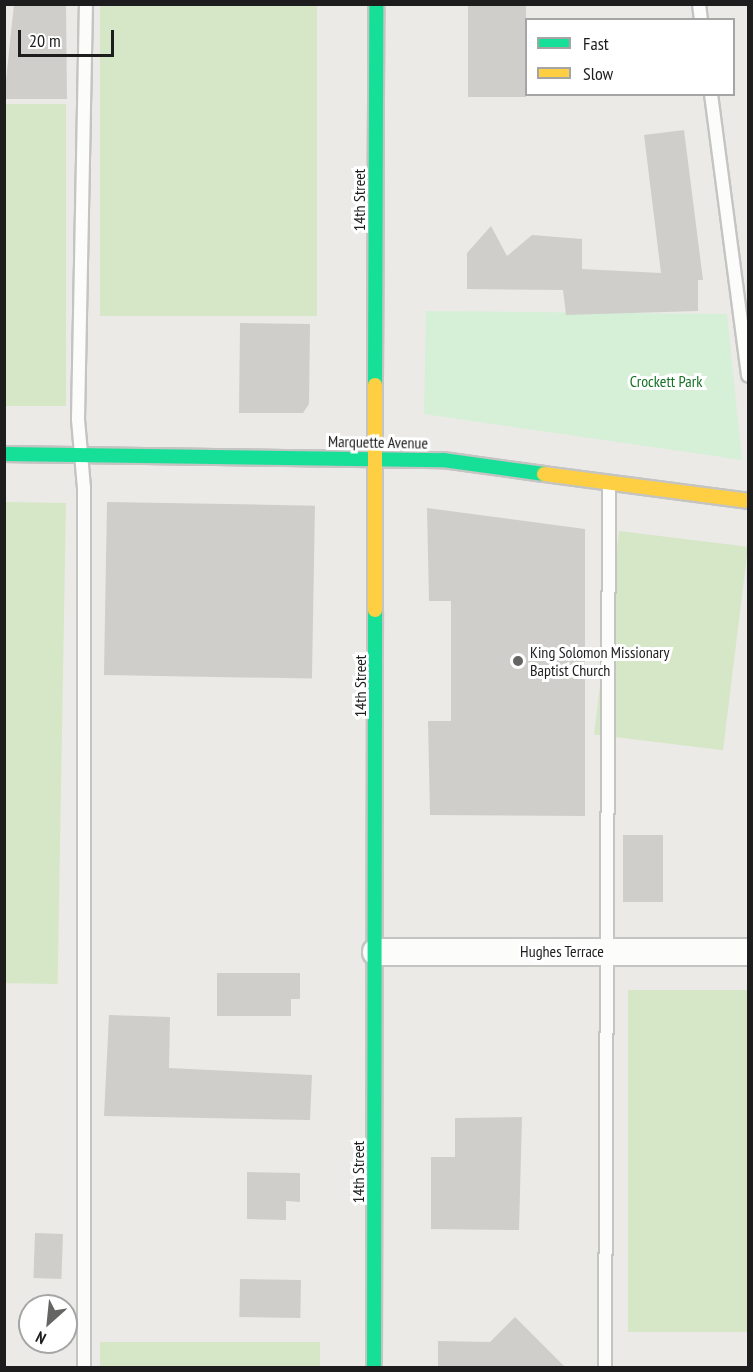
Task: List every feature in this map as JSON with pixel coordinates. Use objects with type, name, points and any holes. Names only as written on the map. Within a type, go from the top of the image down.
[{"type":"street","name":"14th Street","points":[[374,1368],[376,4]]},
{"type":"street","name":"Marquette Avenue","points":[[4,454],[443,460],[748,501]]},
{"type":"street","name":"Hughes Terrace","points":[[375,952],[748,952]]},
{"type":"lane","points":[[84,1368],[82,455],[86,4]]},
{"type":"lane","points":[[711,96],[748,376]]},
{"type":"lane","points":[[605,1368],[609,483]]},
{"type":"green space","points":[[100,5],[317,5],[317,316],[100,316]]},
{"type":"green space","points":[[5,104],[66,104],[66,406],[5,406]]},
{"type":"green space","name":"Crockett Park","points":[[426,311],[727,314],[742,460],[424,414]]},
{"type":"green space","points":[[5,502],[66,503],[58,984],[4,983]]},
{"type":"green space","points":[[619,531],[748,547],[723,750],[594,734]]},
{"type":"green space","points":[[628,990],[748,990],[748,1332],[628,1332]]},
{"type":"green space","points":[[100,1342],[320,1342],[320,1367],[100,1367]]},
{"type":"building","points":[[14,4],[66,4],[67,99],[4,99]]},
{"type":"building","points":[[468,4],[526,4],[526,97],[468,97]]},
{"type":"building","points":[[684,130],[703,280],[698,280],[698,311],[566,315],[563,290],[467,289],[467,253],[491,226],[507,256],[532,235],[582,239],[582,269],[661,273],[644,135]]},
{"type":"building","points":[[240,323],[310,324],[309,404],[303,413],[239,413]]},
{"type":"building","points":[[107,502],[315,506],[312,679],[104,675]]},
{"type":"building","name":"King Solomon Missionary Baptist Church","points":[[427,508],[585,529],[585,816],[430,815],[428,721],[451,721],[451,601],[429,601]]},
{"type":"building","points":[[623,835],[663,835],[663,902],[623,902]]},
{"type":"building","points":[[217,973],[300,973],[300,999],[291,999],[291,1016],[217,1016]]},
{"type":"building","points":[[109,1015],[170,1017],[169,1068],[312,1075],[310,1120],[104,1116]]},
{"type":"building","points":[[522,1117],[519,1230],[431,1229],[431,1157],[455,1157],[455,1118]]},
{"type":"building","points":[[247,1172],[300,1173],[300,1202],[286,1201],[286,1220],[247,1219]]},
{"type":"building","points":[[35,1233],[63,1234],[61,1279],[33,1278]]},
{"type":"building","points":[[240,1279],[301,1280],[300,1318],[239,1317]]},
{"type":"building","points":[[515,1317],[566,1368],[438,1368],[438,1341],[490,1342]]},
{"type":"traffic: fast","points":[[375,385],[376,4]]},
{"type":"traffic: fast","points":[[4,454],[443,460],[544,474]]},
{"type":"traffic: fast","points":[[374,1368],[375,610]]},
{"type":"traffic: slow","points":[[375,385],[375,610]]},
{"type":"traffic: slow","points":[[544,474],[748,501]]},
{"type":"place","name":"King Solomon Missionary Baptist Church","points":[[518,661]]}]
